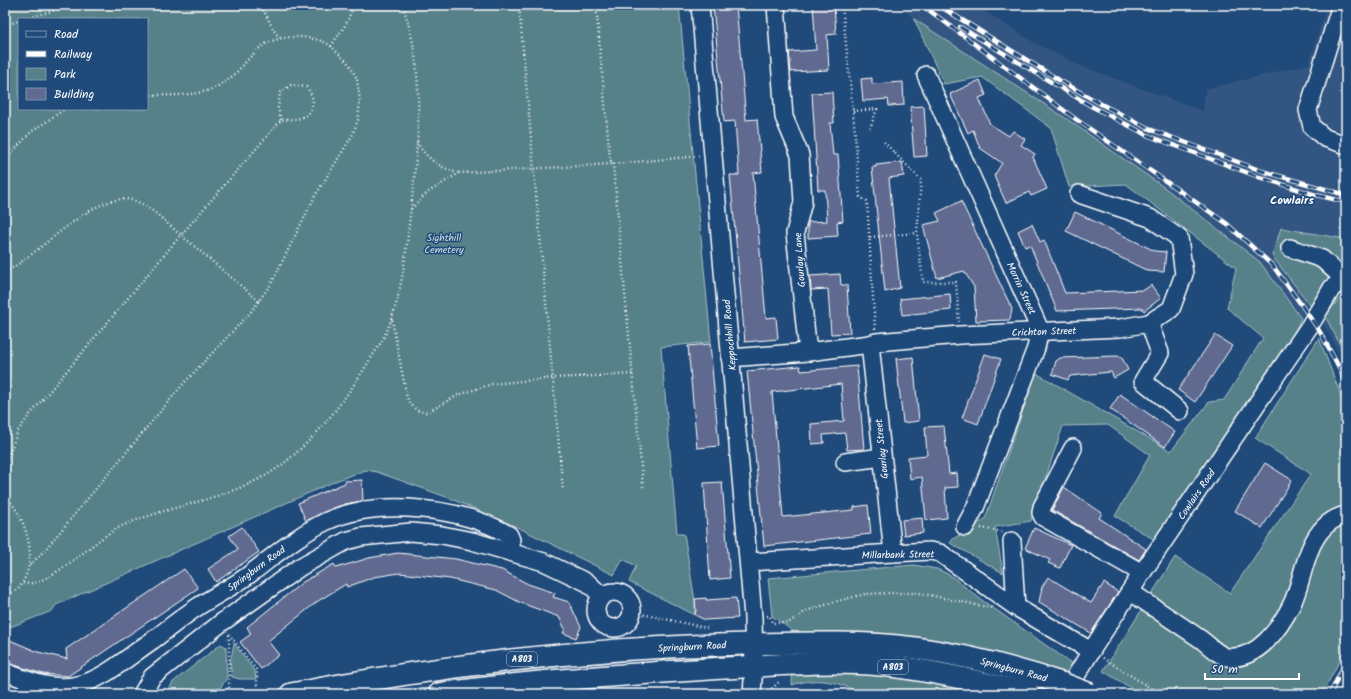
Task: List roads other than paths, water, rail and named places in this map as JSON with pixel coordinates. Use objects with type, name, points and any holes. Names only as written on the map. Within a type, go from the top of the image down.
[{"type":"main road","name":"Springburn Road","points":[[291,694],[436,669],[582,652],[754,644],[854,643],[915,648],[1003,665],[1064,689],[1090,694]]},
{"type":"main road","name":"Springburn Road","points":[[439,694],[578,678],[754,666],[808,664],[882,666],[947,676],[1029,694]]},
{"type":"street","name":"Keppochhill Road","points":[[700,5],[749,562],[754,644],[752,694]]},
{"type":"street","name":"Gourlay Lane","points":[[776,5],[784,117],[800,155],[803,202],[795,233],[808,352]]},
{"type":"street","points":[[1341,5],[1308,110],[1312,127],[1325,138],[1346,145]]},
{"type":"street","name":"Morrin Street","points":[[926,75],[1040,330]]},
{"type":"street","name":"Crichton Street","points":[[730,358],[808,352],[873,343],[960,334],[1120,328],[1149,324],[1171,309],[1184,274],[1179,238],[1150,218],[1079,194]]},
{"type":"street","points":[[1290,248],[1322,259],[1345,279]]},
{"type":"street","name":"Cowlairs Road","points":[[1064,689],[1302,338],[1332,288],[1345,279]]},
{"type":"street","points":[[1149,324],[1160,353],[1143,381],[1180,411]]},
{"type":"street","points":[[965,527],[975,508],[1036,348],[1040,330]]},
{"type":"street","name":"Gourlay Street","points":[[873,343],[882,457],[893,553]]},
{"type":"street","points":[[1073,448],[1042,507],[1041,513],[1043,517],[1142,573]]},
{"type":"street","points":[[845,462],[882,457]]},
{"type":"street","name":"Springburn Road","points":[[5,672],[49,686],[70,686],[90,681],[163,633],[198,607],[249,574],[281,549],[309,531],[327,521],[356,512],[389,509],[415,509],[444,512],[470,518],[509,535],[511,540],[508,550]]},
{"type":"street","points":[[1131,592],[1201,639],[1215,651],[1226,657],[1242,656],[1258,649],[1275,631],[1292,604],[1314,541],[1336,517],[1346,515]]},
{"type":"street","points":[[142,694],[152,677],[225,628],[310,560],[346,541],[361,537],[399,532],[430,534],[468,540],[540,560],[588,583],[602,596]]},
{"type":"street","points":[[1012,541],[1016,607]]},
{"type":"street","name":"Millarbank Street","points":[[749,562],[930,551],[940,553],[1016,607],[1091,651]]},
{"type":"street","points":[[611,592],[622,593],[629,600],[632,612],[630,618],[621,626],[608,627],[603,624],[596,614],[596,607],[602,596],[611,592]]},
{"type":"railway","points":[[922,5],[1077,120],[1226,223],[1273,266],[1320,332],[1341,371],[1346,387]]},
{"type":"railway","points":[[938,5],[1059,80],[1101,104],[1152,130],[1262,171],[1346,195]]},
{"type":"railway","points":[[960,27],[1091,106],[1149,136],[1259,177],[1316,195],[1346,202]]},
{"type":"railway","points":[[1330,694],[1346,661]]},
{"type":"district","name":"Cowlairs","points":[[1292,200]]},
{"type":"park label","name":"Sighthill Cemetery","points":[[444,242]]}]
